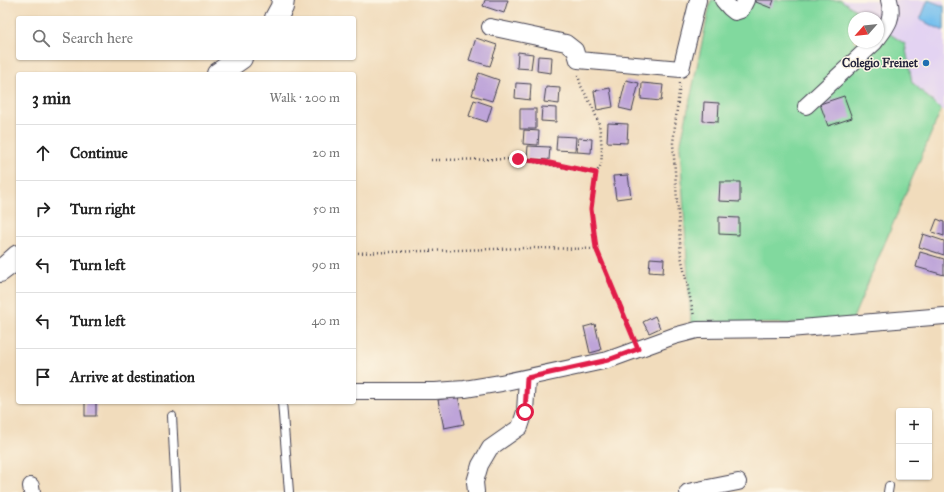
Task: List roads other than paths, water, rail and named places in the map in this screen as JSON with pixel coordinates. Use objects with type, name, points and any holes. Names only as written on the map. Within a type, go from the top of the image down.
[{"type":"street","points":[[277,16],[282,7],[283,0]]},
{"type":"street","points":[[490,27],[566,43],[575,50],[578,60],[681,69],[698,0]]},
{"type":"street","points":[[723,0],[735,12],[741,10],[746,0]]},
{"type":"street","points":[[884,30],[889,24],[891,6],[889,0]]},
{"type":"street","points":[[806,106],[869,48]]},
{"type":"street","points":[[221,72],[238,60]]},
{"type":"street","points":[[0,271],[16,258]]},
{"type":"street","points":[[356,391],[435,391],[466,389],[502,383],[608,360],[674,336],[697,330],[788,329],[944,316]]},
{"type":"street","points":[[476,492],[475,482],[480,465],[490,448],[520,427],[525,412],[527,378]]},
{"type":"street","points":[[688,492],[738,482]]},
{"type":"lane","points":[[282,404],[289,492]]},
{"type":"lane","points":[[172,416],[176,492]]},
{"type":"water","points":[[928,0],[944,6],[944,31],[920,20]]},
{"type":"place","name":"Colegio Freinet","points":[[926,63]]}]
